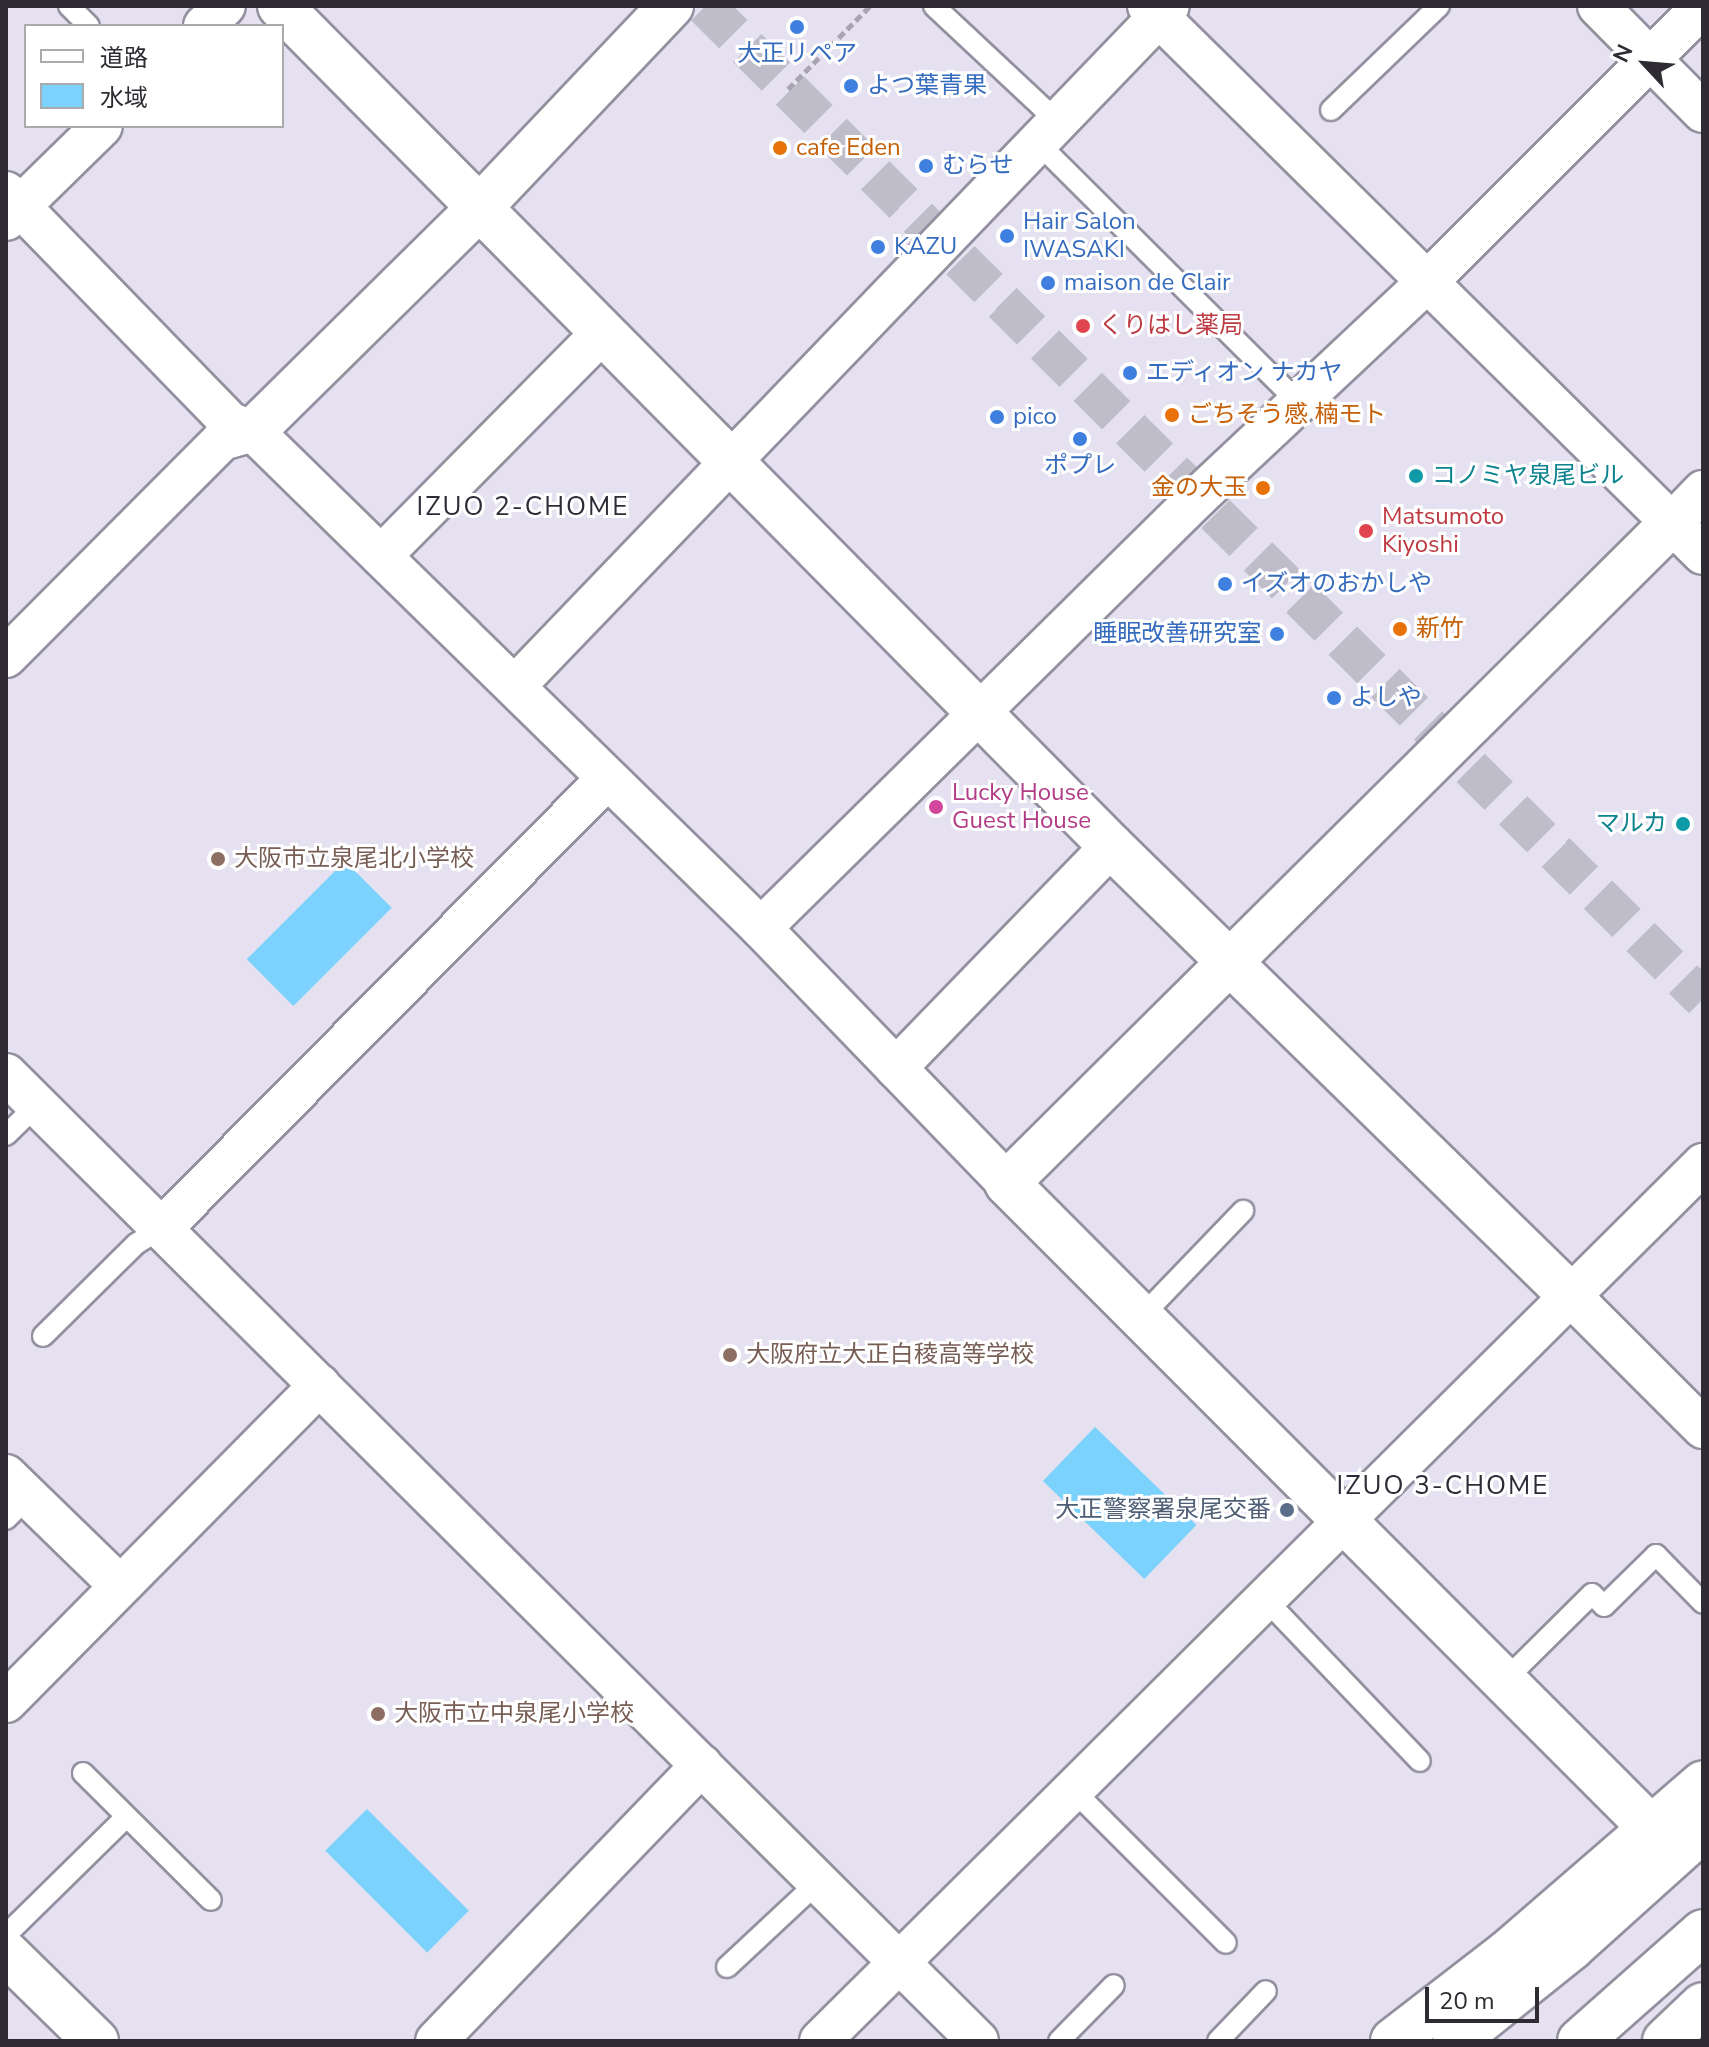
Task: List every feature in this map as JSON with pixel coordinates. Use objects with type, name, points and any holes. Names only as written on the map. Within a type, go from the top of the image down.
[{"type":"main road","points":[[280,6],[602,333],[982,711],[1111,846],[1570,1295]]},
{"type":"main road","points":[[253,431],[479,208],[671,6]]},
{"type":"main road","points":[[1651,1828],[1342,1523],[1007,1183],[1672,523]]},
{"type":"main road","points":[[1393,2041],[1507,1953],[1703,1783]]},
{"type":"main road","points":[[1455,2041],[1571,1948],[1703,1829]]},
{"type":"main road","points":[[1501,2041],[1578,1978],[1703,1863]]},
{"type":"main road","points":[[1580,2041],[1703,1932]]},
{"type":"main road","points":[[6,1953],[96,2041]]},
{"type":"main road","points":[[1621,2041],[1703,1963]]},
{"type":"main road","points":[[1665,2041],[1703,2005]]},
{"type":"street","points":[[206,24],[225,6]]},
{"type":"street","points":[[1598,6],[1703,112]]},
{"type":"street","points":[[761,928],[1427,282],[1703,6]]},
{"type":"street","points":[[515,686],[1047,131],[1158,9],[1427,282],[1703,554]]},
{"type":"street","points":[[100,128],[11,206],[231,423],[253,431],[515,686],[761,928],[1007,1183]]},
{"type":"street","points":[[381,556],[602,333]]},
{"type":"street","points":[[6,657],[222,440],[253,431]]},
{"type":"street","points":[[1672,523],[1703,491]]},
{"type":"street","points":[[162,1228],[607,779]]},
{"type":"street","points":[[896,1068],[1111,846]]},
{"type":"street","points":[[6,1074],[978,2041]]},
{"type":"street","points":[[820,2041],[1703,1164]]},
{"type":"street","points":[[1570,1295],[1703,1428]]},
{"type":"street","points":[[6,1702],[320,1385]]},
{"type":"street","points":[[13,1497],[120,1586]]},
{"type":"street","points":[[436,2041],[702,1765]]},
{"type":"lane","points":[[69,6],[87,24]]},
{"type":"lane","points":[[934,6],[1300,404]]},
{"type":"lane","points":[[1331,110],[1439,6]]},
{"type":"lane","points":[[6,1135],[37,1105]]},
{"type":"lane","points":[[1140,1318],[1243,1211]]},
{"type":"lane","points":[[43,1336],[136,1244],[162,1228]]},
{"type":"lane","points":[[1503,1682],[1592,1594],[1604,1606],[1656,1555],[1703,1603]]},
{"type":"lane","points":[[1265,1599],[1420,1761]]},
{"type":"lane","points":[[83,1773],[211,1900]]},
{"type":"lane","points":[[1073,1790],[1226,1943]]},
{"type":"lane","points":[[6,1935],[126,1817]]},
{"type":"lane","points":[[727,1967],[818,1882]]},
{"type":"lane","points":[[1059,2041],[1114,1985]]},
{"type":"lane","points":[[1218,2041],[1266,1991]]},
{"type":"path","points":[[788,89],[870,6]]},
{"type":"water","points":[[345,861],[392,908],[293,1006],[247,959]]},
{"type":"water","points":[[1095,1427],[1196,1525],[1144,1579],[1043,1481]]},
{"type":"water","points":[[367,1809],[469,1911],[427,1953],[325,1851]]},
{"type":"tunnel","points":[[705,6],[1703,999]]},
{"type":"place","name":"大正リペア","points":[[797,27]]},
{"type":"place","name":"よつ葉青果","points":[[851,86]]},
{"type":"place","name":"cafe Eden","points":[[780,148]]},
{"type":"place","name":"むらせ","points":[[926,166]]},
{"type":"place","name":"Hair Salon IWASAKI","points":[[1007,236]]},
{"type":"place","name":"KAZU","points":[[878,247]]},
{"type":"place","name":"maison de Clair","points":[[1048,283]]},
{"type":"place","name":"くりはし薬局","points":[[1083,326]]},
{"type":"place","name":"エディオン ナカヤ","points":[[1130,373]]},
{"type":"place","name":"ごちそう感 楠モト","points":[[1172,415]]},
{"type":"place","name":"pico","points":[[997,417]]},
{"type":"place","name":"ポプレ","points":[[1080,439]]},
{"type":"place","name":"コノミヤ泉尾ビル","points":[[1416,476]]},
{"type":"place","name":"金の大玉","points":[[1263,488]]},
{"type":"place","name":"Matsumoto Kiyoshi","points":[[1366,531]]},
{"type":"place","name":"イズオのおかしや","points":[[1225,584]]},
{"type":"place","name":"新竹","points":[[1400,629]]},
{"type":"place","name":"睡眠改善研究室","points":[[1277,634]]},
{"type":"place","name":"よしや","points":[[1334,698]]},
{"type":"place","name":"Lucky House Guest House","points":[[936,807]]},
{"type":"place","name":"マルカ","points":[[1683,824]]},
{"type":"place","name":"大阪市立泉尾北小学校","points":[[218,859]]},
{"type":"place","name":"大阪府立大正白稜高等学校","points":[[730,1355]]},
{"type":"place","name":"大正警察署泉尾交番","points":[[1287,1510]]},
{"type":"place","name":"大阪市立中泉尾小学校","points":[[378,1714]]},
{"type":"district","name":"IZUO 2-CHOME","points":[[523,507]]},
{"type":"district","name":"IZUO 3-CHOME","points":[[1443,1486]]}]
